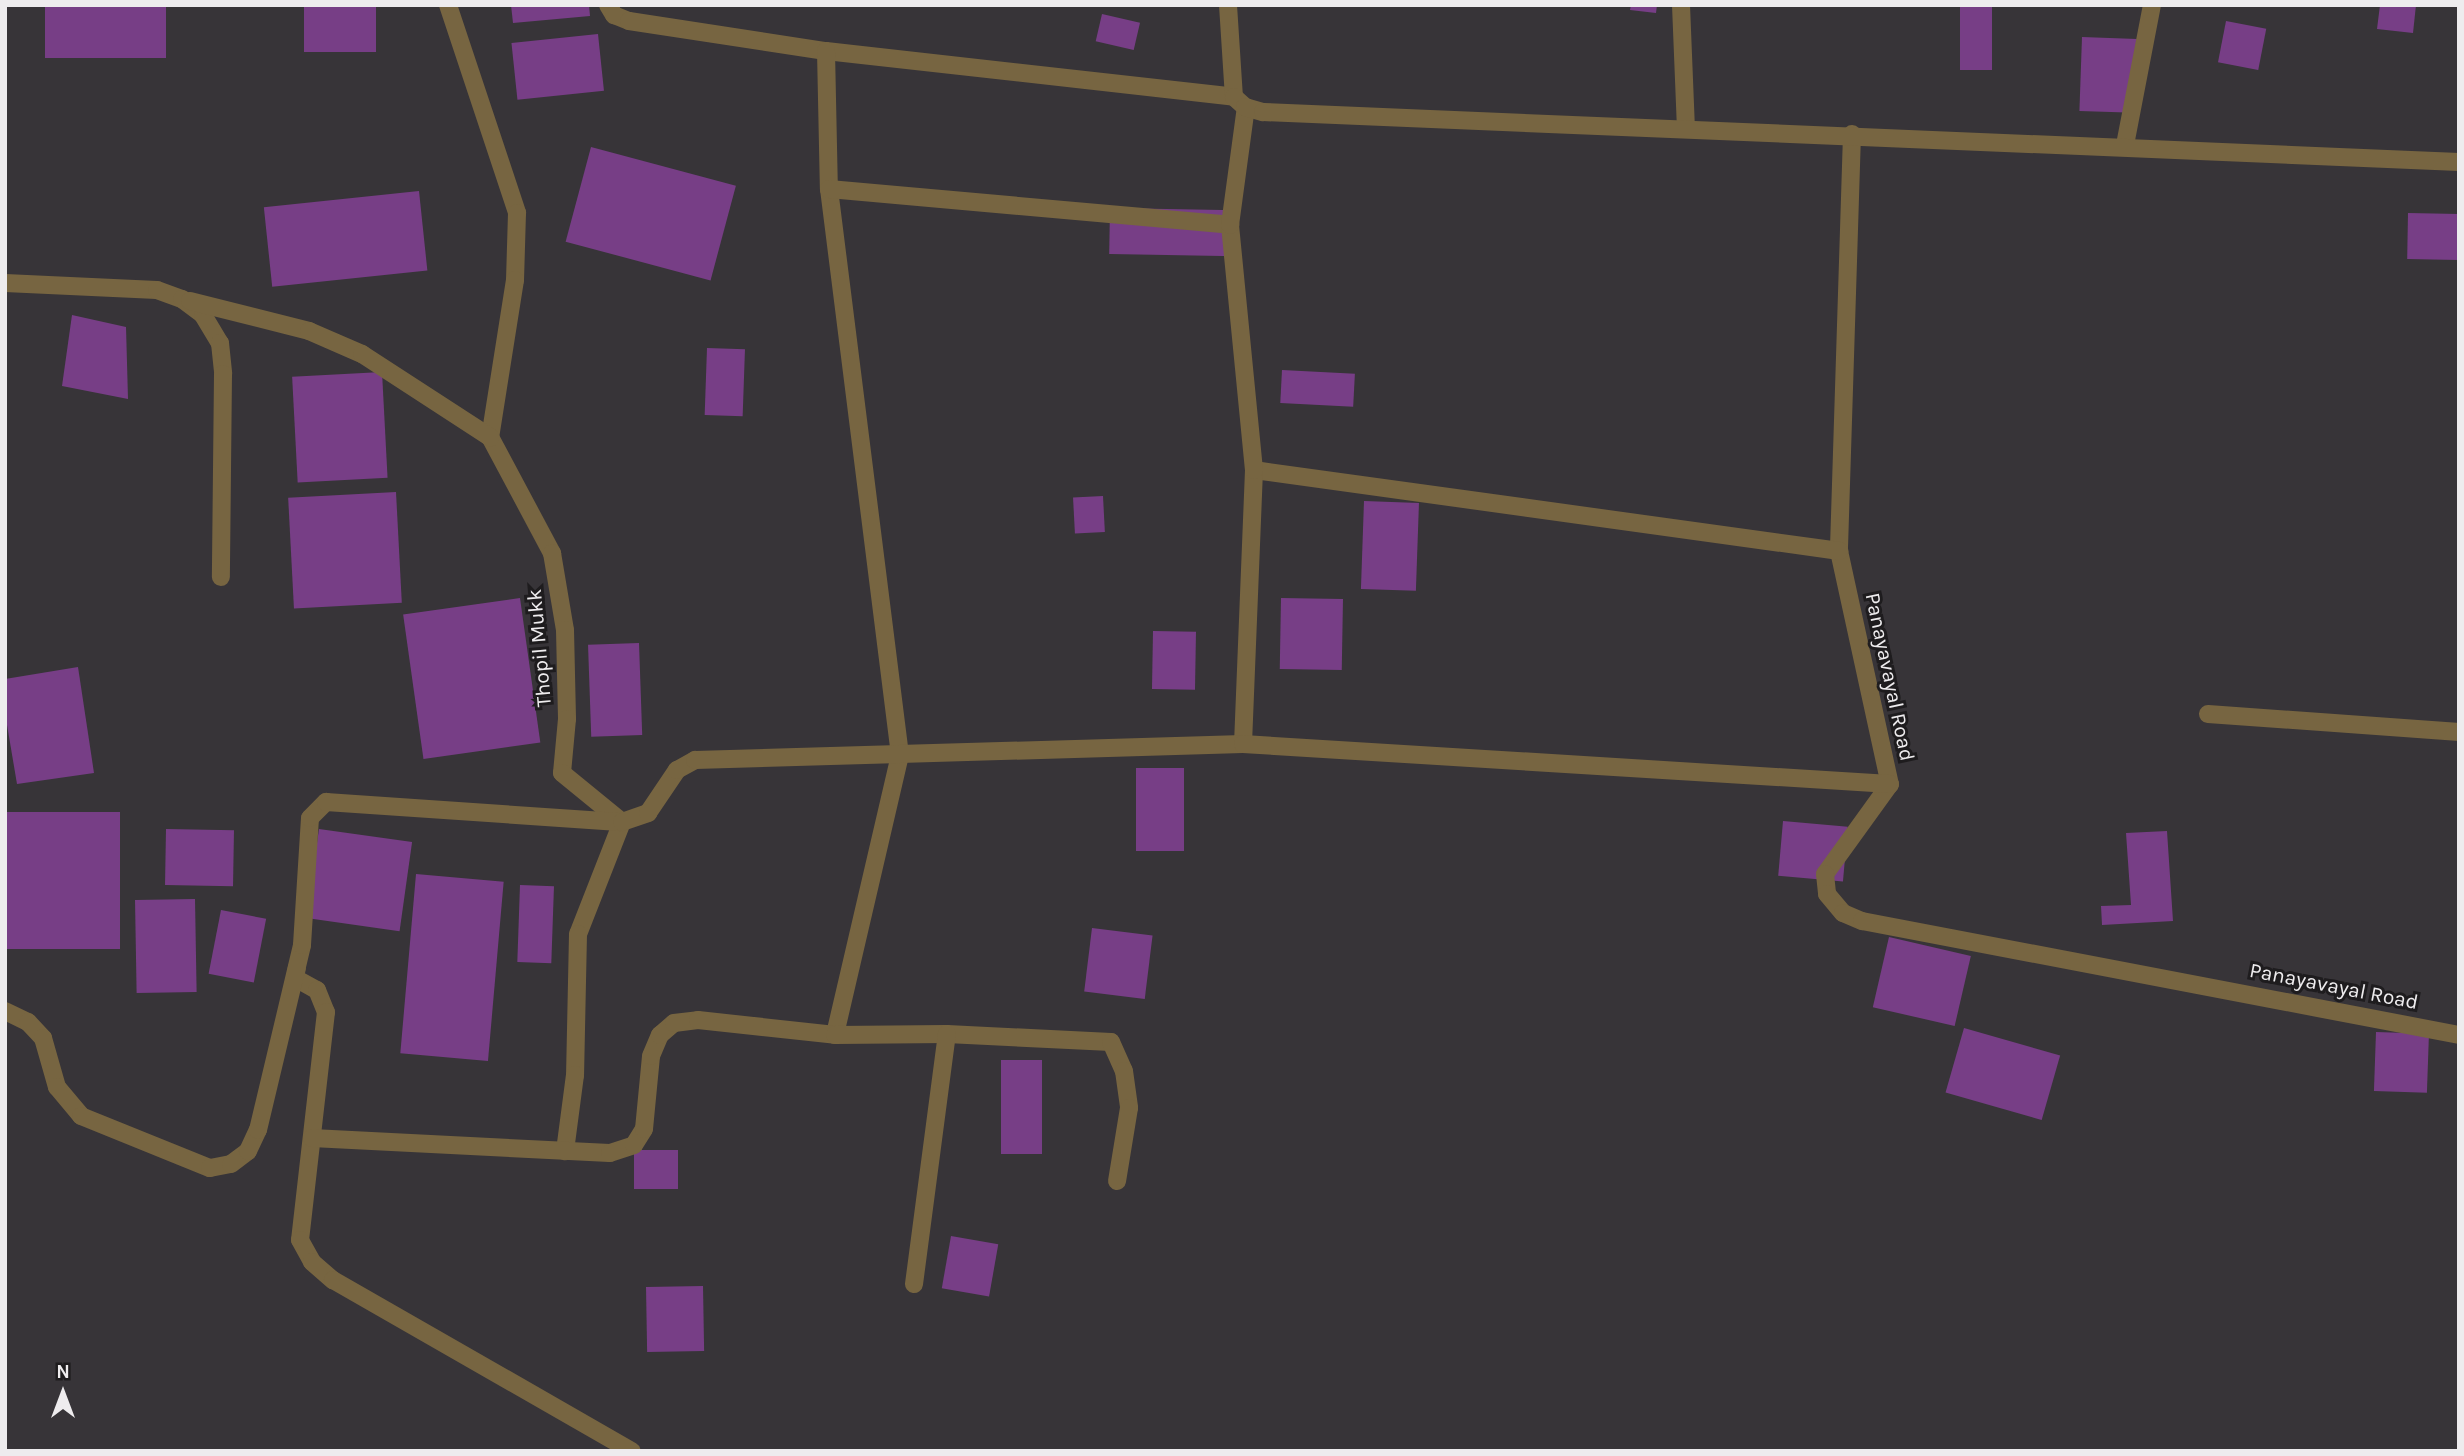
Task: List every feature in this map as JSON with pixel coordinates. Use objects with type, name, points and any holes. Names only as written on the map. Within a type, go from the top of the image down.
[{"type":"street","points":[[5,283],[157,290],[309,331],[362,354],[490,437],[515,280],[517,213],[448,5]]},
{"type":"street","points":[[608,5],[614,15],[629,22],[826,51],[1240,102],[1262,112],[2125,145],[2459,162]]},
{"type":"street","points":[[1228,5],[1240,102],[1230,225],[1254,470],[1243,744]]},
{"type":"street","points":[[1681,5],[1686,127]]},
{"type":"street","points":[[2125,145],[2152,5]]},
{"type":"street","points":[[826,51],[829,189],[900,755],[835,1035]]},
{"type":"street","name":"Panayavayal Road","points":[[1852,134],[1839,551],[1890,784],[1825,874],[1827,894],[1843,913],[1862,921],[2459,1035]]},
{"type":"street","points":[[829,189],[1230,225]]},
{"type":"street","points":[[183,299],[203,315],[220,343],[221,577]]},
{"type":"street","name":"Thopil Mukk","points":[[490,437],[552,553],[565,630],[567,719],[562,773],[622,822]]},
{"type":"street","points":[[1254,470],[1839,551]]},
{"type":"street","points":[[2208,714],[2459,732]]},
{"type":"street","points":[[632,1451],[333,1280],[312,1262],[300,1240],[326,1012],[317,990],[295,978],[302,945],[310,818],[326,803],[622,822],[648,813],[677,770],[695,760],[1243,744],[1890,784]]},
{"type":"street","points":[[565,1151],[575,1075],[578,934],[622,822]]},
{"type":"street","points":[[5,1011],[28,1022],[43,1038],[57,1087],[81,1116],[210,1168],[231,1164],[248,1151],[258,1130],[302,945]]},
{"type":"street","points":[[312,1138],[610,1153],[634,1145],[644,1129],[652,1056],[660,1035],[674,1023],[698,1020],[835,1035],[947,1034],[1111,1042],[1124,1071],[1129,1108],[1117,1181]]},
{"type":"street","points":[[914,1284],[947,1034]]},
{"type":"building","points":[[45,5],[166,5],[166,58],[45,58]]},
{"type":"building","points":[[304,5],[376,5],[376,52],[304,52]]},
{"type":"building","points":[[511,5],[589,5],[590,16],[513,23]]},
{"type":"building","points":[[1631,5],[1657,5],[1656,13],[1630,10]]},
{"type":"building","points":[[1960,5],[1992,5],[1992,70],[1960,70]]},
{"type":"building","points":[[2380,5],[2416,5],[2413,33],[2377,29]]},
{"type":"building","points":[[1102,14],[1140,23],[1134,50],[1096,41]]},
{"type":"building","points":[[2226,21],[2266,29],[2258,70],[2218,62]]},
{"type":"building","points":[[598,34],[604,91],[517,100],[511,43]]},
{"type":"building","points":[[2082,37],[2137,39],[2134,113],[2079,111]]},
{"type":"building","points":[[591,147],[736,186],[711,280],[566,242]]},
{"type":"building","points":[[419,191],[427,271],[272,287],[264,207]]},
{"type":"building","points":[[1110,208],[1237,210],[1236,256],[1109,254]]},
{"type":"building","points":[[2408,213],[2459,214],[2458,260],[2407,259]]},
{"type":"building","points":[[72,315],[126,327],[128,399],[62,386]]},
{"type":"building","points":[[707,348],[745,349],[743,416],[705,415]]},
{"type":"building","points":[[1282,370],[1355,374],[1353,407],[1280,403]]},
{"type":"building","points":[[382,372],[388,478],[298,483],[292,377]]},
{"type":"building","points":[[396,492],[402,603],[294,609],[288,498]]},
{"type":"building","points":[[1103,496],[1105,532],[1075,534],[1073,498]]},
{"type":"building","points":[[1364,501],[1419,503],[1416,591],[1361,589]]},
{"type":"building","points":[[520,598],[540,743],[423,759],[403,614]]},
{"type":"building","points":[[1281,598],[1343,599],[1342,670],[1280,669]]},
{"type":"building","points":[[1153,631],[1196,632],[1195,690],[1152,689]]},
{"type":"building","points":[[639,643],[642,735],[591,737],[588,645]]},
{"type":"building","points":[[78,667],[94,773],[17,784],[5,713],[5,679]]},
{"type":"building","points":[[1136,768],[1184,768],[1184,851],[1136,851]]},
{"type":"building","points":[[5,812],[120,812],[120,949],[5,949]]},
{"type":"building","points":[[1783,821],[1848,827],[1843,881],[1778,876]]},
{"type":"building","points":[[166,829],[234,830],[233,886],[165,885]]},
{"type":"building","points":[[319,829],[412,842],[400,931],[306,918]]},
{"type":"building","points":[[2167,831],[2173,921],[2102,925],[2101,906],[2131,905],[2126,833]]},
{"type":"building","points":[[416,874],[504,882],[488,1061],[400,1053]]},
{"type":"building","points":[[520,885],[554,886],[551,963],[517,962]]},
{"type":"building","points":[[195,899],[197,992],[137,993],[135,900]]},
{"type":"building","points":[[221,910],[266,919],[254,983],[209,974]]},
{"type":"building","points":[[1092,928],[1153,935],[1145,999],[1084,992]]},
{"type":"building","points":[[1889,937],[1971,956],[1955,1026],[1873,1007]]},
{"type":"building","points":[[1964,1028],[2060,1056],[2042,1120],[1946,1092]]},
{"type":"building","points":[[2376,1032],[2429,1034],[2427,1093],[2374,1091]]},
{"type":"building","points":[[1001,1060],[1042,1060],[1042,1154],[1001,1154]]},
{"type":"building","points":[[634,1150],[678,1150],[678,1189],[634,1189]]},
{"type":"building","points":[[951,1236],[998,1244],[989,1297],[942,1288]]},
{"type":"building","points":[[703,1286],[704,1351],[647,1352],[646,1287]]}]
